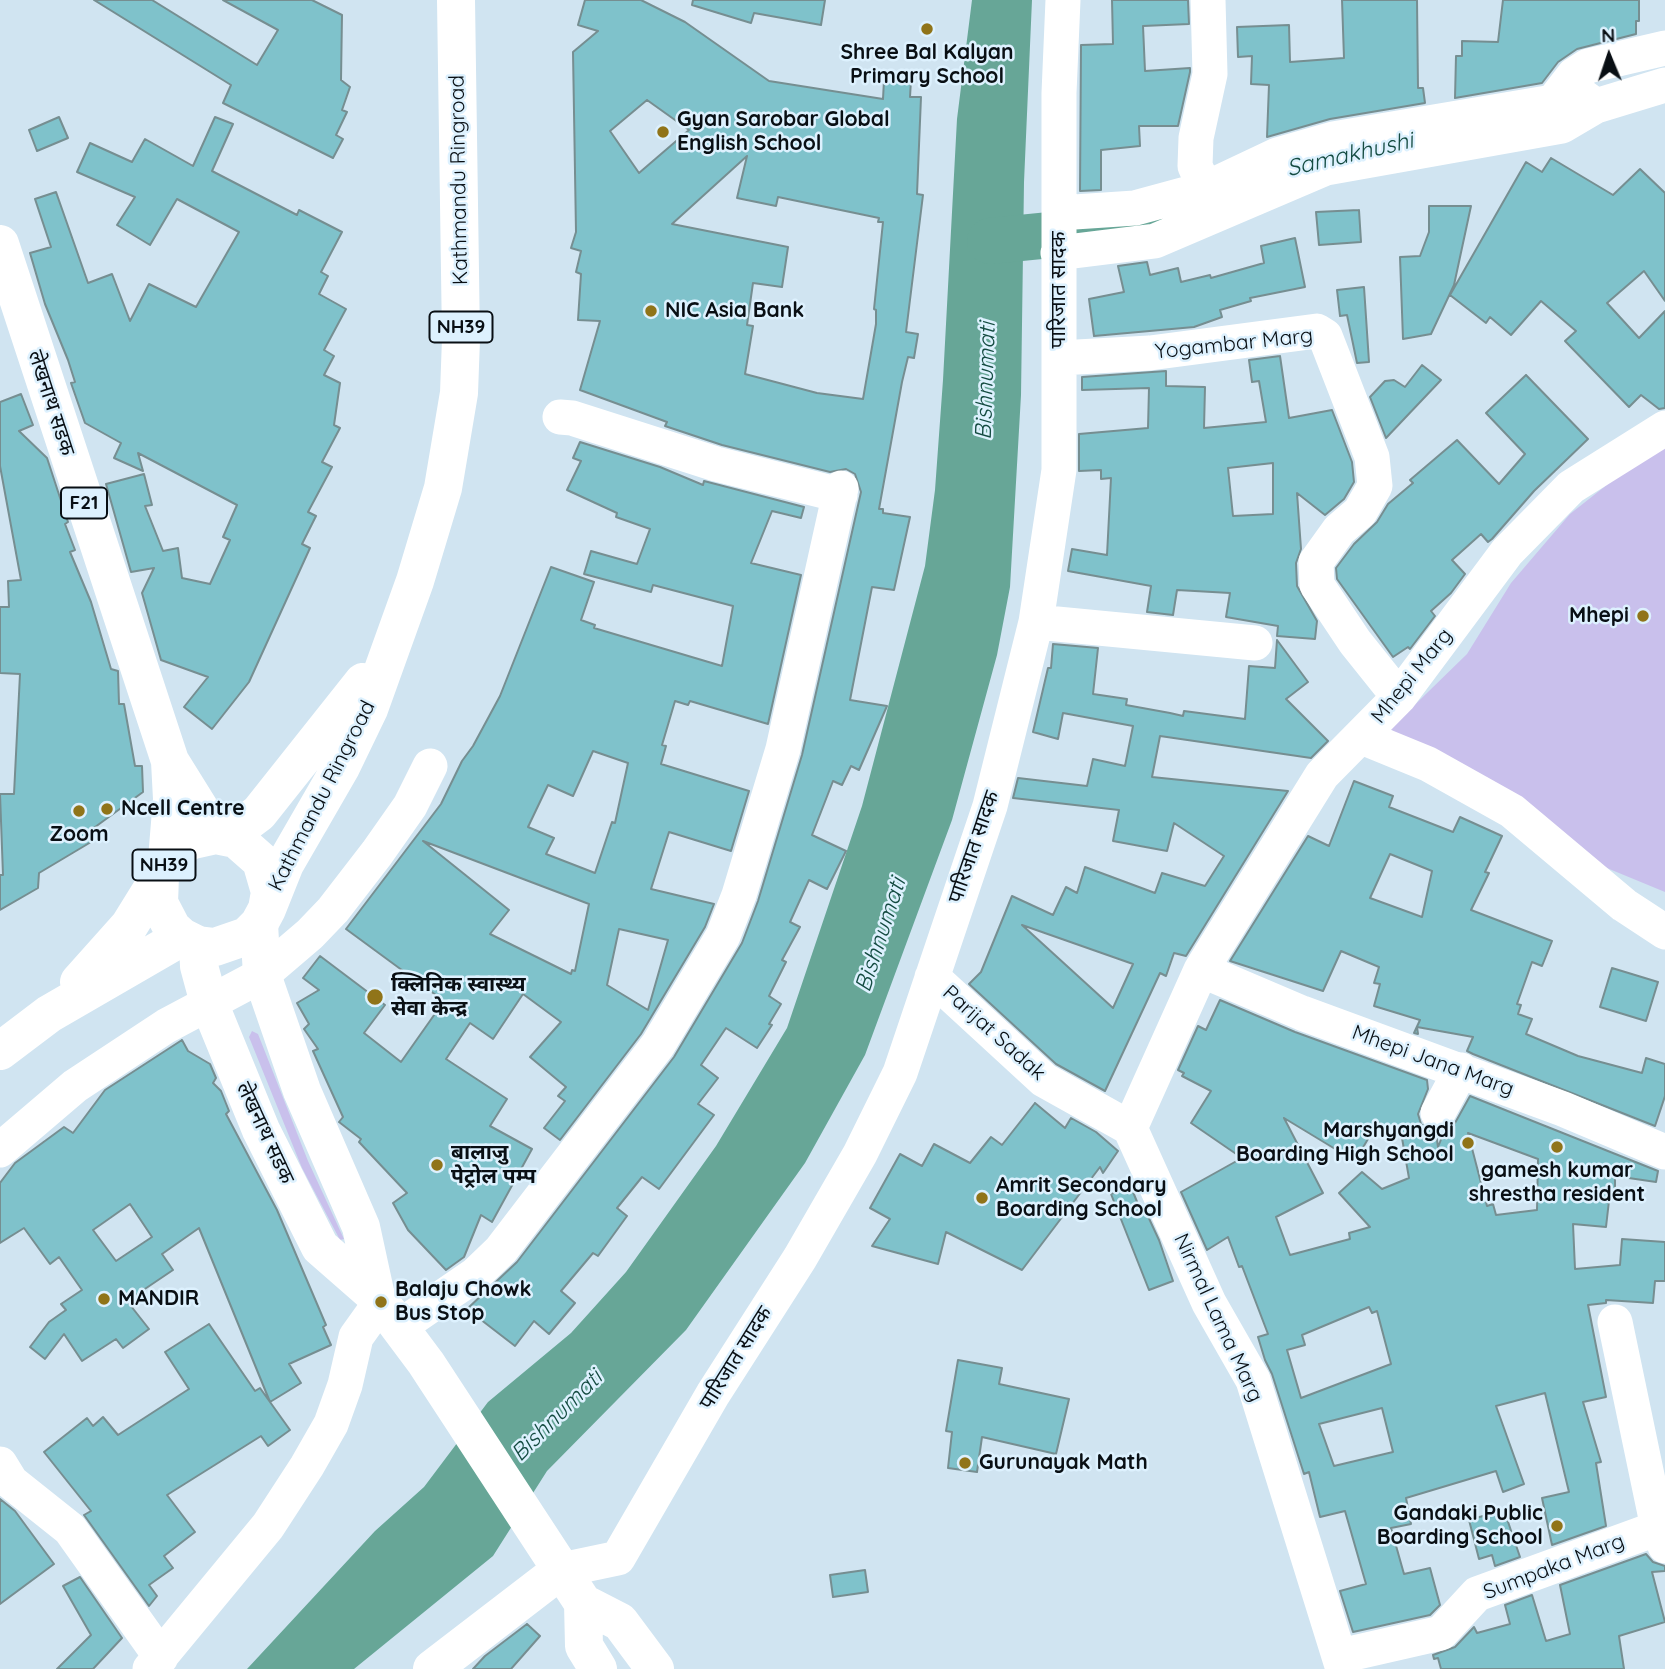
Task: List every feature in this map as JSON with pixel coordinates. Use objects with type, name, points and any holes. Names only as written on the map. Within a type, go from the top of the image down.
[{"type":"main road","name":"Kathmandu Ringroad","points":[[0,1051],[49,1014],[190,941],[215,947],[232,944],[247,936],[263,916],[285,864],[341,767],[369,709],[415,581],[440,498],[454,433],[459,393],[461,326],[456,0]]},
{"type":"main road","name":"लेखनाथ सडक","points":[[0,244],[170,761],[218,835]]},
{"type":"main road","name":"Kathmandu Ringroad","points":[[49,1014],[129,926],[163,867],[189,841],[235,831],[259,813],[392,644]]},
{"type":"main road","name":"लेखनाथ सडक","points":[[163,867],[172,799],[170,761]]},
{"type":"main road","name":"Kathmandu Ringroad","points":[[218,835],[243,844],[261,861],[270,892],[263,916]]},
{"type":"main road","name":"NH39","points":[[163,867],[159,903],[172,928],[190,941]]},
{"type":"main road","name":"लेखनाथ सडक","points":[[263,916],[262,975],[302,1091],[361,1227],[385,1308]]},
{"type":"main road","name":"लेखनाथ सडक","points":[[190,941],[209,1003],[261,1130],[320,1247],[385,1308],[426,1363],[583,1603]]},
{"type":"main road","points":[[432,1669],[562,1570]]},
{"type":"main road","points":[[598,1669],[584,1646],[583,1603],[620,1622],[655,1669]]},
{"type":"street","name":"पारिजात सादक","points":[[562,1570],[618,1558],[713,1394],[800,1258],[860,1154],[900,1073],[990,806],[1036,622],[1059,470],[1058,232],[1063,0]]},
{"type":"street","points":[[1205,189],[1195,166],[1196,138],[1210,74],[1208,0]]},
{"type":"street","points":[[1582,96],[1574,75],[1588,66],[1665,48]]},
{"type":"street","points":[[1058,232],[1205,189],[1277,155],[1333,139],[1582,96],[1665,85]]},
{"type":"street","points":[[1058,232],[1154,241],[1326,168],[1562,127],[1582,96]]},
{"type":"street","name":"Yogambar Marg","points":[[1059,358],[1150,353],[1317,331],[1325,336],[1372,457],[1375,486],[1360,512],[1339,530],[1316,562],[1317,585],[1354,642],[1399,697]]},
{"type":"street","points":[[0,1464],[10,1482],[70,1529],[155,1663],[268,1526],[307,1466],[331,1424],[345,1385],[356,1337],[385,1308],[475,1275],[501,1250],[659,1045],[723,936],[739,895],[783,749],[840,492],[716,464],[572,418],[559,417]]},
{"type":"street","name":"Mhepi Marg","points":[[1665,428],[1571,487],[1507,552],[1399,697],[1362,737],[1428,764],[1512,811],[1624,905],[1665,932]]},
{"type":"street","points":[[1036,622],[1255,643]]},
{"type":"street","points":[[1130,1128],[1201,970],[1322,775],[1362,737]]},
{"type":"street","points":[[0,1150],[75,1086],[166,1026],[262,975],[333,910],[410,806],[430,766]]},
{"type":"street","name":"Mhepi Jana Marg","points":[[1201,970],[1303,1013],[1461,1070],[1665,1152]]},
{"type":"street","name":"Parijat Sadak","points":[[932,977],[1044,1080],[1130,1128]]},
{"type":"street","points":[[1438,1113],[1461,1070]]},
{"type":"street","name":"Nirmal Lama Marg","points":[[1130,1128],[1209,1303],[1252,1380],[1341,1662]]},
{"type":"street","points":[[1615,1322],[1663,1535]]},
{"type":"street","name":"Sumpaka Marg","points":[[1341,1662],[1441,1633],[1477,1594],[1663,1535]]},
{"type":"shaded area","points":[[1665,439],[1665,892],[1602,866],[1443,767],[1390,729],[1467,654],[1511,583],[1570,514]]},
{"type":"shaded area","points":[[252,1031],[258,1034],[308,1161],[344,1239],[340,1240],[302,1168],[249,1037]]},
{"type":"water","name":"Bishnumati","points":[[972,0],[1032,0],[1024,182],[1021,395],[1010,587],[997,655],[952,820],[865,1055],[805,1163],[686,1330],[547,1471],[493,1556],[354,1669],[247,1669],[375,1531],[424,1487],[488,1402],[571,1333],[626,1272],[716,1146],[787,1028],[862,806],[925,566],[935,490],[943,380],[957,119]]},
{"type":"building","points":[[94,0],[152,0],[257,65],[278,30],[223,0],[312,0],[342,15],[341,80],[350,87],[342,110],[347,112],[336,135],[343,139],[333,158],[223,103],[231,85]]},
{"type":"building","points":[[585,0],[641,0],[685,22],[769,81],[883,99],[884,80],[911,80],[910,97],[921,97],[917,194],[923,195],[906,332],[918,334],[914,358],[908,357],[902,382],[879,509],[883,509],[883,513],[910,517],[894,590],[872,587],[850,700],[887,706],[859,770],[851,766],[842,785],[833,781],[812,835],[846,851],[827,889],[809,880],[790,922],[800,927],[782,960],[786,962],[769,996],[781,1004],[769,1024],[772,1025],[757,1048],[726,1028],[701,1065],[718,1078],[698,1104],[714,1115],[659,1189],[642,1177],[617,1208],[627,1216],[598,1256],[593,1253],[561,1291],[575,1303],[549,1334],[534,1321],[515,1346],[467,1309],[517,1262],[674,1057],[742,943],[758,901],[802,755],[861,492],[855,474],[846,469],[830,472],[722,445],[665,426],[667,422],[580,390],[600,321],[578,320],[581,274],[576,272],[581,251],[571,248],[576,232],[573,52],[598,31],[578,25]],"holes":[[[647,100],[689,130],[639,173],[610,131]],[[747,156],[737,198],[776,206],[778,197],[879,218],[878,222],[883,222],[874,309],[876,324],[863,399],[817,393],[745,374],[753,326],[747,325],[753,283],[782,287],[788,247],[672,224]]]},
{"type":"building","points":[[693,0],[825,0],[821,25],[754,13],[751,23],[692,5]]},
{"type":"building","points":[[1112,0],[1188,0],[1189,24],[1143,26],[1145,71],[1190,68],[1190,72],[1178,126],[1139,126],[1140,146],[1101,150],[1101,190],[1080,191],[1081,45],[1113,44]]},
{"type":"building","points":[[1342,0],[1417,0],[1418,88],[1423,88],[1425,103],[1330,119],[1267,137],[1269,85],[1251,84],[1252,56],[1238,57],[1237,27],[1289,25],[1290,62],[1344,58]]},
{"type":"building","points":[[1503,0],[1639,0],[1639,21],[1636,21],[1636,34],[1577,49],[1558,62],[1542,83],[1455,98],[1456,56],[1462,56],[1462,41],[1498,42]]},
{"type":"building","points":[[59,117],[68,138],[37,151],[29,130]]},
{"type":"building","points":[[215,117],[233,124],[212,171],[297,215],[299,210],[342,232],[321,272],[328,276],[319,294],[346,309],[324,350],[334,356],[324,375],[340,383],[334,425],[340,428],[322,462],[332,467],[308,512],[316,516],[302,544],[310,548],[249,682],[212,729],[184,707],[208,677],[161,660],[142,593],[154,568],[131,572],[106,484],[144,474],[152,505],[145,506],[163,551],[178,548],[182,578],[210,584],[230,540],[223,537],[237,505],[138,453],[143,471],[114,458],[121,443],[85,423],[71,383],[75,382],[68,360],[45,304],[30,253],[51,247],[35,199],[56,192],[88,283],[112,274],[130,321],[149,284],[196,307],[239,232],[177,199],[150,245],[117,225],[135,197],[77,172],[90,143],[132,162],[145,139],[193,166]]},
{"type":"building","points":[[1551,158],[1613,195],[1640,169],[1665,193],[1665,301],[1644,271],[1607,303],[1639,338],[1665,311],[1665,408],[1659,409],[1641,395],[1629,407],[1565,341],[1576,331],[1541,301],[1511,335],[1490,317],[1486,323],[1450,295],[1526,162],[1542,172]]},
{"type":"building","points":[[1429,206],[1471,206],[1454,285],[1431,334],[1403,339],[1400,257],[1420,256],[1429,232]]},
{"type":"building","points":[[1359,210],[1361,242],[1319,245],[1316,212]]},
{"type":"building","points":[[1295,238],[1305,287],[1250,298],[1251,301],[1220,310],[1222,317],[1194,327],[1094,336],[1089,299],[1124,292],[1118,266],[1147,262],[1150,275],[1178,268],[1181,282],[1210,275],[1211,278],[1264,263],[1261,246]]},
{"type":"building","points":[[1364,287],[1369,362],[1357,363],[1347,315],[1340,316],[1337,290]]},
{"type":"building","points":[[1280,356],[1289,418],[1332,410],[1352,462],[1354,482],[1344,499],[1325,515],[1297,493],[1301,549],[1296,563],[1297,586],[1317,621],[1315,639],[1277,636],[1278,626],[1226,617],[1230,593],[1177,590],[1173,615],[1147,612],[1151,586],[1068,571],[1072,549],[1107,555],[1111,478],[1101,479],[1101,470],[1079,471],[1079,434],[1148,428],[1149,388],[1082,390],[1082,377],[1166,371],[1166,386],[1205,387],[1204,428],[1266,422],[1259,381],[1252,382],[1249,360]],"holes":[[[1273,463],[1273,514],[1233,516],[1228,468]]]},
{"type":"building","points":[[1422,365],[1441,380],[1386,438],[1370,397],[1385,381],[1394,380],[1405,387]]},
{"type":"building","points":[[1526,375],[1588,439],[1534,491],[1492,539],[1488,542],[1481,534],[1452,560],[1465,574],[1451,593],[1431,611],[1435,616],[1410,649],[1408,647],[1393,657],[1337,579],[1336,568],[1354,544],[1377,522],[1388,504],[1413,483],[1410,480],[1457,440],[1499,484],[1525,454],[1486,413]]},
{"type":"building","points":[[21,394],[33,425],[19,431],[47,458],[75,550],[70,552],[91,602],[111,669],[118,671],[119,704],[124,704],[135,766],[142,766],[143,792],[91,830],[91,842],[39,873],[38,888],[0,910],[0,875],[3,875],[0,794],[14,794],[20,674],[0,673],[0,607],[9,607],[8,581],[21,580],[0,466],[0,402]]},
{"type":"building","points":[[580,442],[660,467],[703,485],[704,481],[804,507],[801,518],[772,511],[751,563],[801,575],[768,724],[690,701],[688,705],[675,701],[662,745],[666,746],[661,764],[749,791],[731,851],[669,832],[651,889],[714,904],[705,927],[641,1034],[560,1140],[544,1128],[565,1101],[558,1096],[566,1087],[530,1057],[561,1022],[523,994],[493,1039],[470,1023],[446,1059],[507,1099],[490,1126],[532,1149],[492,1222],[481,1215],[464,1257],[446,1270],[408,1230],[393,1203],[407,1193],[359,1142],[361,1139],[339,1122],[343,1117],[313,1051],[318,1049],[304,1029],[309,1024],[297,1003],[319,990],[303,978],[320,956],[385,1005],[364,1033],[401,1062],[444,1001],[346,929],[441,804],[462,761],[500,696],[551,567],[594,582],[581,620],[595,625],[594,628],[722,666],[733,606],[653,585],[651,592],[584,574],[591,551],[637,564],[650,529],[616,517],[617,513],[567,490],[581,461],[573,458]],"holes":[[[593,751],[628,763],[615,823],[612,822],[595,873],[546,854],[554,838],[528,827],[548,785],[573,796]],[[423,841],[589,904],[575,971],[572,970],[571,974],[490,934],[509,910]],[[619,929],[668,940],[648,1010],[607,985]]]},
{"type":"building","points":[[1277,640],[1308,682],[1286,699],[1328,741],[1311,758],[1160,736],[1152,777],[1288,791],[1186,956],[1174,953],[1166,976],[1160,973],[1105,1091],[1056,1064],[969,984],[981,972],[1012,896],[1053,915],[1066,887],[1077,893],[1085,867],[1155,893],[1162,873],[1205,886],[1224,856],[1174,823],[1167,851],[1113,841],[1119,810],[1013,798],[1018,778],[1087,786],[1093,759],[1125,766],[1133,726],[1063,713],[1058,739],[1033,732],[1048,668],[1051,668],[1053,644],[1098,648],[1093,694],[1127,699],[1126,705],[1183,716],[1184,711],[1245,719],[1249,666],[1275,668]],"holes":[[[1022,925],[1133,964],[1113,1008]]]},
{"type":"building","points":[[1354,781],[1393,796],[1389,807],[1453,832],[1460,817],[1502,836],[1485,872],[1489,873],[1471,910],[1552,941],[1542,966],[1532,962],[1517,1004],[1521,1005],[1518,1014],[1532,1019],[1526,1034],[1578,1056],[1642,1073],[1646,1058],[1665,1064],[1665,1096],[1655,1126],[1473,1054],[1467,1051],[1473,1037],[1417,1027],[1418,1034],[1414,1033],[1420,1020],[1374,1006],[1380,984],[1374,983],[1379,967],[1341,951],[1323,991],[1230,961],[1308,836],[1329,846]],"holes":[[[1390,854],[1432,871],[1422,917],[1370,898]]]},
{"type":"building","points":[[1612,968],[1658,982],[1646,1021],[1600,1007]]},
{"type":"building","points":[[1220,1000],[1295,1032],[1427,1080],[1428,1089],[1418,1114],[1421,1124],[1436,1133],[1438,1147],[1444,1132],[1455,1123],[1470,1096],[1658,1171],[1656,1182],[1615,1176],[1615,1192],[1610,1192],[1606,1227],[1573,1224],[1575,1269],[1620,1265],[1622,1239],[1665,1242],[1665,1281],[1655,1281],[1653,1303],[1606,1300],[1606,1303],[1588,1305],[1606,1397],[1583,1402],[1601,1462],[1596,1463],[1606,1526],[1552,1545],[1542,1498],[1569,1492],[1545,1393],[1496,1406],[1524,1484],[1503,1492],[1496,1471],[1406,1498],[1411,1524],[1391,1528],[1404,1574],[1430,1568],[1440,1605],[1430,1615],[1353,1632],[1340,1591],[1366,1584],[1345,1511],[1320,1517],[1309,1472],[1304,1474],[1265,1360],[1258,1337],[1268,1334],[1242,1266],[1239,1267],[1228,1237],[1207,1250],[1181,1192],[1242,1158],[1191,1123],[1211,1091],[1182,1076],[1184,1073],[1178,1070],[1198,1026],[1206,1030]],"holes":[[[1284,1118],[1355,1161],[1378,1122],[1402,1138],[1409,1178],[1382,1189],[1362,1172],[1339,1193],[1370,1227],[1349,1233],[1350,1239],[1290,1255],[1276,1217],[1323,1193]],[[1468,1133],[1538,1159],[1537,1210],[1496,1215],[1493,1204],[1487,1206]],[[1369,1307],[1372,1313],[1377,1311],[1391,1364],[1301,1398],[1287,1350],[1305,1345],[1302,1335]],[[1382,1408],[1393,1452],[1334,1466],[1319,1424]]]},
{"type":"building","points":[[182,1040],[188,1051],[210,1064],[216,1078],[213,1083],[221,1091],[229,1111],[226,1114],[277,1210],[326,1325],[323,1327],[331,1345],[289,1364],[301,1383],[270,1402],[199,1228],[162,1254],[173,1270],[127,1301],[149,1329],[123,1348],[116,1339],[82,1361],[64,1334],[45,1359],[30,1347],[49,1322],[66,1310],[61,1304],[82,1290],[59,1257],[50,1264],[24,1228],[0,1243],[0,1183],[15,1163],[64,1127],[73,1133],[105,1090]],"holes":[[[130,1204],[152,1237],[116,1261],[93,1230]]]},
{"type":"building","points":[[1035,1103],[1065,1128],[1071,1118],[1096,1132],[1118,1151],[1103,1173],[1100,1167],[1022,1270],[946,1232],[938,1264],[872,1246],[890,1219],[870,1208],[900,1154],[922,1166],[934,1144],[970,1163],[991,1137],[1002,1145]]},
{"type":"building","points":[[1131,1187],[1142,1214],[1146,1212],[1159,1240],[1173,1281],[1149,1290],[1111,1194]]},
{"type":"building","points":[[209,1324],[255,1391],[260,1388],[290,1430],[268,1446],[261,1436],[167,1495],[195,1532],[164,1556],[173,1568],[149,1585],[157,1596],[149,1606],[84,1515],[91,1511],[44,1452],[87,1418],[93,1426],[103,1417],[118,1435],[189,1389],[165,1352]]},
{"type":"building","points":[[958,1360],[1002,1368],[999,1384],[1069,1399],[1056,1454],[982,1437],[977,1472],[948,1468],[952,1432],[946,1431]]},
{"type":"building","points":[[0,1499],[15,1511],[54,1564],[0,1604]]},
{"type":"building","points":[[1504,1510],[1520,1557],[1495,1566],[1492,1555],[1479,1559],[1469,1520]]},
{"type":"building","points":[[1646,1554],[1653,1562],[1665,1566],[1665,1571],[1652,1572],[1665,1622],[1619,1636],[1624,1669],[1441,1669],[1438,1658],[1434,1659],[1433,1655],[1455,1647],[1474,1627],[1477,1633],[1510,1624],[1505,1605],[1532,1595],[1546,1641],[1570,1634],[1560,1585]]},
{"type":"building","points":[[865,1570],[868,1592],[833,1597],[830,1575]]},
{"type":"building","points":[[80,1577],[122,1638],[93,1669],[57,1669],[91,1635],[63,1586]]},
{"type":"building","points":[[527,1624],[540,1636],[511,1669],[473,1669],[485,1656]]},
{"type":"waterway","name":"Samakhushi","points":[[990,241],[1151,225],[1164,220]]},
{"type":"place","name":"Shree Bal Kalyan Primary School","points":[[927,29]]},
{"type":"place","name":"Gyan Sarobar Global English School","points":[[663,132]]},
{"type":"place","name":"NIC Asia Bank","points":[[651,311]]},
{"type":"place","name":"Mhepi","points":[[1643,616]]},
{"type":"place","name":"Ncell Centre","points":[[107,809]]},
{"type":"place","name":"Zoom","points":[[79,811]]},
{"type":"place","name":"क्लिनिक स्वास्थ्य सेवा केन्द्र","points":[[375,997]]},
{"type":"place","name":"Marshyangdi Boarding High School","points":[[1468,1143]]},
{"type":"place","name":"gamesh kumar shrestha resident","points":[[1557,1147]]},
{"type":"place","name":"बालाजु पेट्रोल पम्प","points":[[437,1165]]},
{"type":"place","name":"Amrit Secondary Boarding School","points":[[982,1198]]},
{"type":"place","name":"MANDIR","points":[[104,1299]]},
{"type":"place","name":"Balaju Chowk Bus Stop","points":[[381,1302]]},
{"type":"place","name":"Gurunayak Math","points":[[965,1463]]},
{"type":"place","name":"Gandaki Public Boarding School","points":[[1557,1526]]}]
